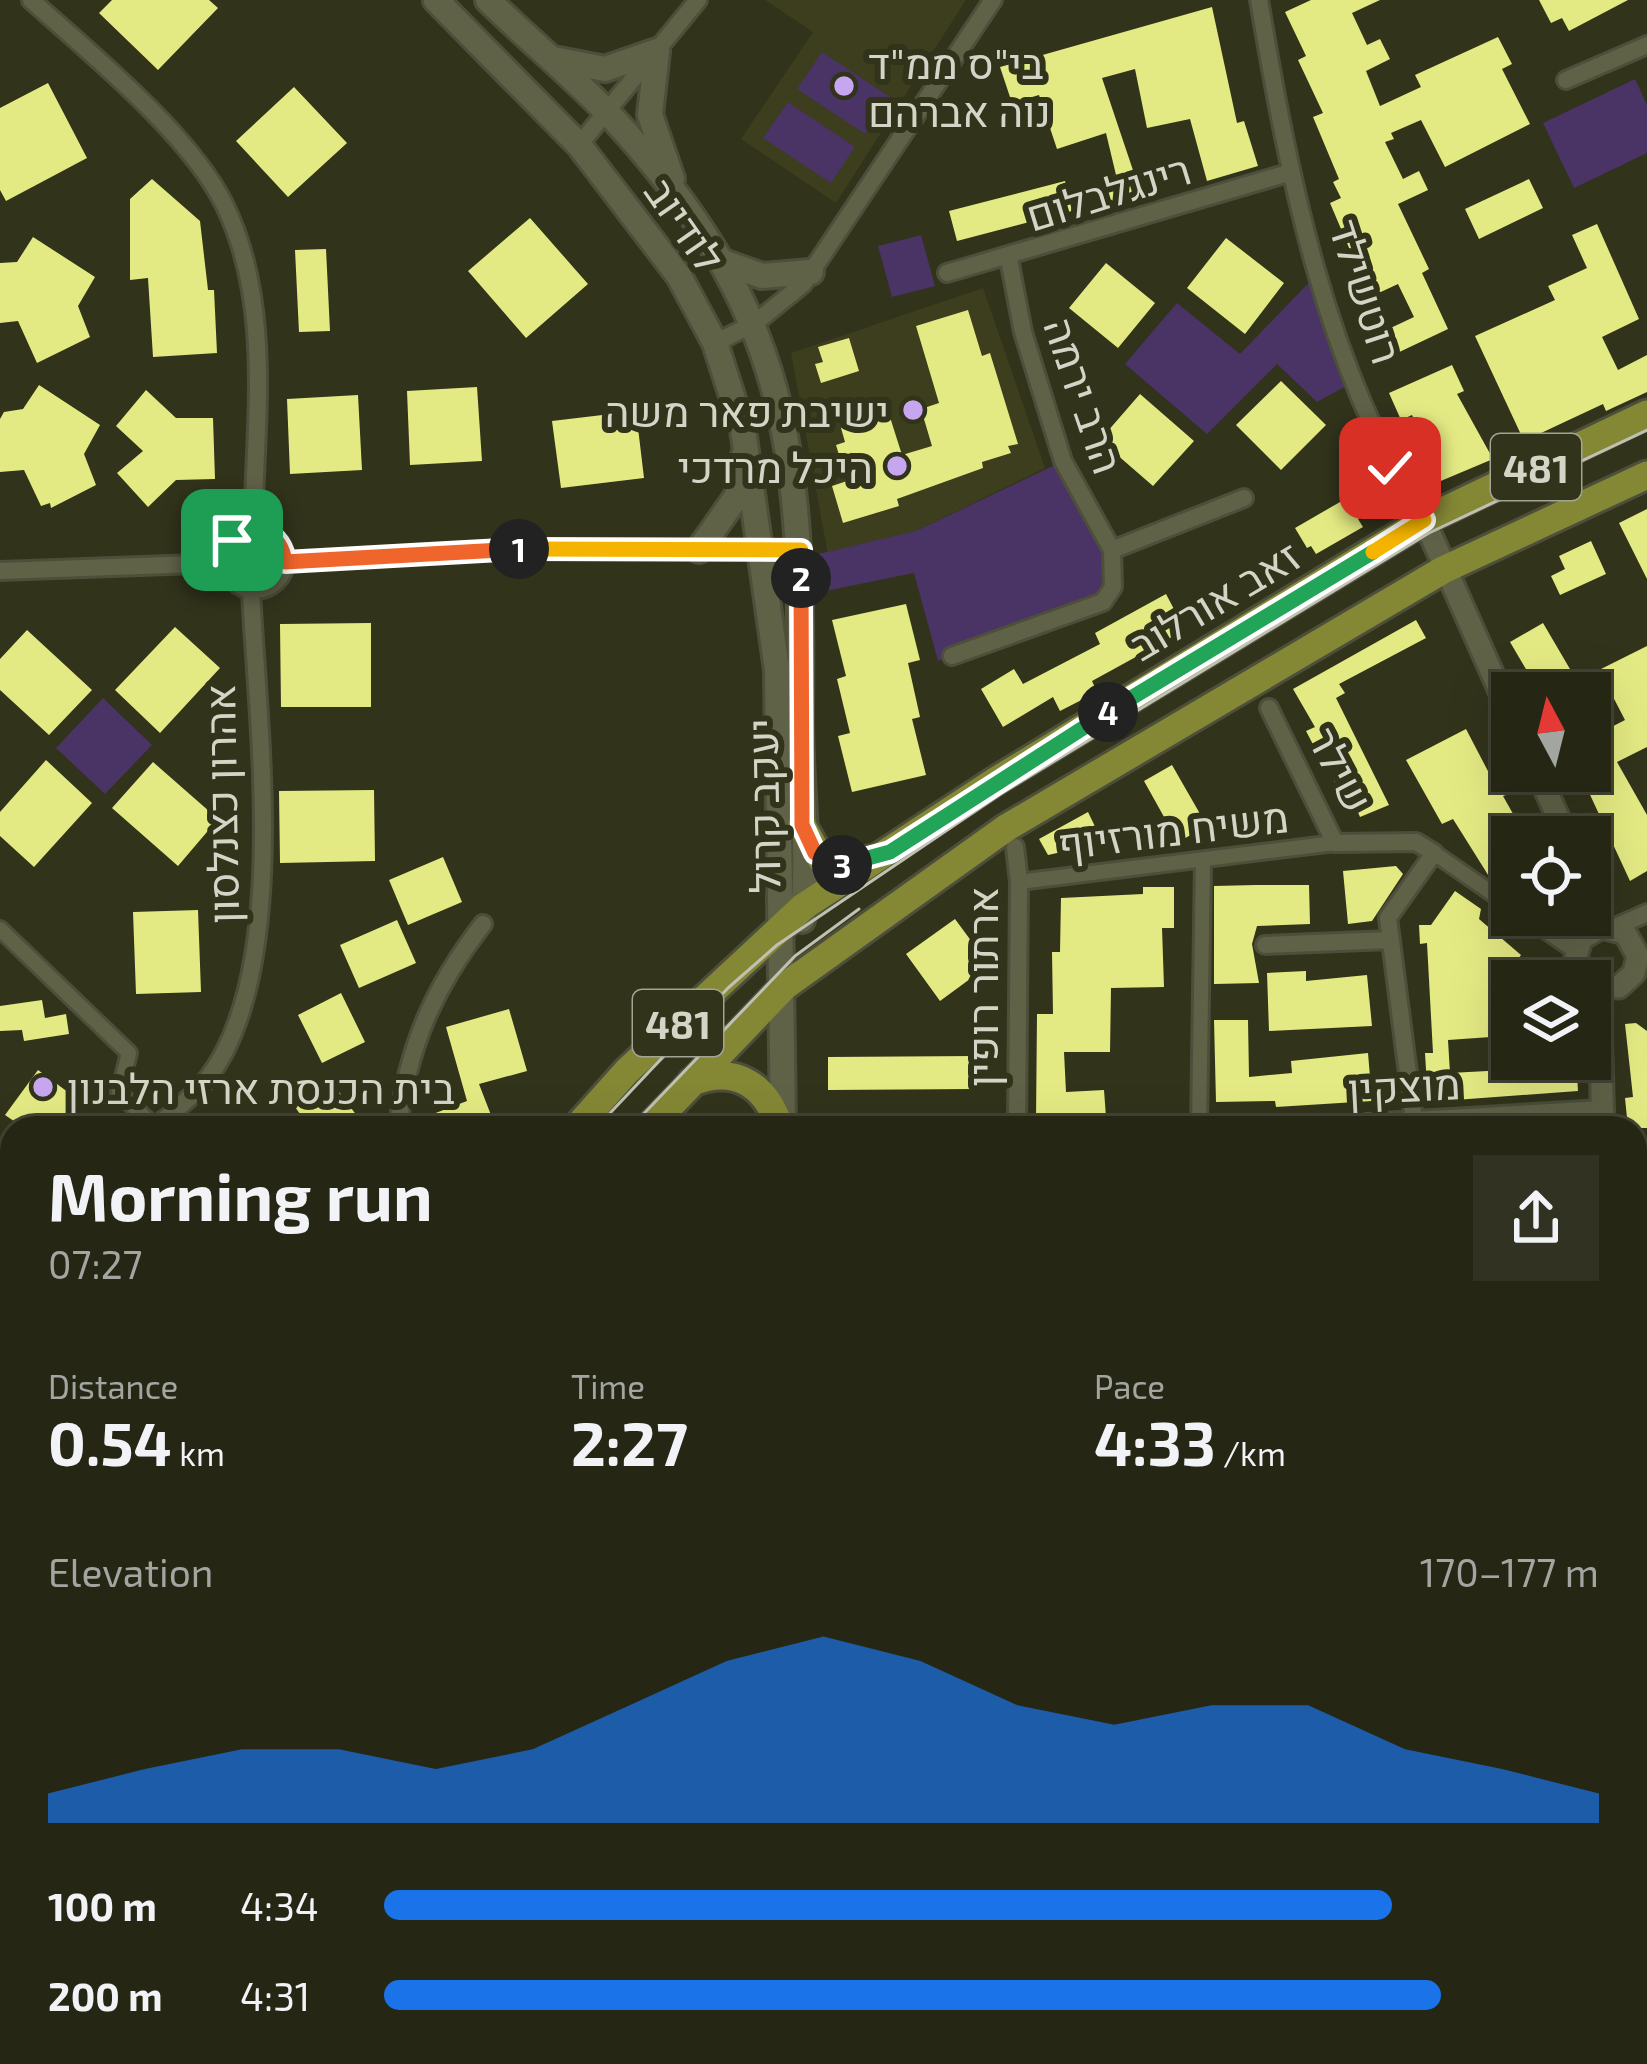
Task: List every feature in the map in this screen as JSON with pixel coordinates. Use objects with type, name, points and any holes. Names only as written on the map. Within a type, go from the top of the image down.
[{"type":"main road","name":"לודיוב","points":[[436,0],[579,145],[679,276],[716,343],[743,430],[762,552]]},
{"type":"main road","name":"לודיוב","points":[[488,0],[607,112],[679,198],[755,322],[782,407],[801,550]]},
{"type":"main road","points":[[545,56],[585,69],[605,69],[657,51],[650,115],[679,198]]},
{"type":"main road","points":[[720,261],[762,277],[811,272]]},
{"type":"main road","name":"זאב אורלוב","points":[[587,1116],[627,1071],[794,914],[995,781],[1424,520],[1647,414]]},
{"type":"main road","points":[[699,550],[736,496],[743,430]]},
{"type":"main road","name":"481","points":[[660,1116],[785,986],[1006,828],[1443,570],[1647,475]]},
{"type":"main road","name":"יעקב קרול","points":[[782,1116],[785,986],[802,825],[801,550]]},
{"type":"main road","name":"יעקב קרול","points":[[762,552],[777,670],[794,914]]},
{"type":"main road","points":[[802,825],[810,846],[831,863],[854,865],[890,852]]},
{"type":"main road","points":[[692,1082],[722,1075],[742,1079],[765,1096],[776,1116]]},
{"type":"street","points":[[31,0],[125,85],[224,202],[244,252],[254,302],[253,531]]},
{"type":"street","points":[[579,145],[698,0]]},
{"type":"street","points":[[716,343],[784,302],[811,272],[993,0]]},
{"type":"street","name":"רוטשילד","points":[[1259,0],[1288,173],[1354,382],[1390,468],[1424,520],[1491,673]]},
{"type":"street","points":[[1566,80],[1647,45]]},
{"type":"street","name":"רינגלבלום","points":[[946,273],[1009,259],[1288,173]]},
{"type":"street","name":"הרב ירמה","points":[[1009,259],[1023,332],[1059,449],[1112,550]]},
{"type":"street","points":[[952,656],[1103,602],[1114,587],[1112,550],[1244,498]]},
{"type":"street","points":[[253,531],[270,534],[280,544],[285,562],[269,587],[251,590],[232,580],[225,563],[232,540],[253,531]]},
{"type":"street","points":[[285,562],[511,549],[801,550]]},
{"type":"street","points":[[0,571],[225,563]]},
{"type":"street","name":"אהרון כצנלסון","points":[[167,1116],[207,1079],[220,1057],[256,952],[260,891],[251,590]]},
{"type":"street","name":"שילר","points":[[1270,708],[1335,843],[1416,842],[1434,853]]},
{"type":"street","name":"משיח מורזיוף","points":[[1019,882],[1335,843]]},
{"type":"street","name":"ארתור רופין","points":[[1015,847],[1019,882],[1017,1116]]},
{"type":"street","points":[[1413,1116],[1388,918],[1434,853],[1491,893]]},
{"type":"street","points":[[1199,1116],[1202,860]]},
{"type":"street","points":[[400,1116],[414,1040],[433,997],[483,924]]},
{"type":"street","points":[[1566,936],[1580,943],[1627,925],[1640,979],[1611,986]]},
{"type":"street","points":[[0,929],[129,1052],[119,1076],[119,1094],[142,1116]]},
{"type":"street","points":[[1578,960],[1583,936]]},
{"type":"street","points":[[1265,945],[1390,940]]},
{"type":"street","points":[[1600,1080],[1603,1116]]},
{"type":"shaded area","name":"בי\"ס ממ\"ד נוה אברהם","points":[[765,0],[966,0],[836,203],[741,139],[813,32]]},
{"type":"shaded area","points":[[822,52],[890,97],[865,134],[797,89]]},
{"type":"shaded area","points":[[1635,79],[1647,105],[1647,153],[1574,188],[1543,123]]},
{"type":"shaded area","points":[[788,102],[855,147],[831,183],[763,138]]},
{"type":"shaded area","points":[[921,235],[935,286],[892,297],[878,246]]},
{"type":"shaded area","points":[[1320,271],[1354,382],[1317,402],[1277,364],[1207,434],[1125,364],[1177,303],[1240,354]]},
{"type":"shaded area","name":"ישיבת פאר משה","points":[[983,288],[1045,468],[916,531],[828,555],[791,353]]},
{"type":"shaded area","points":[[1063,461],[1112,550],[1103,602],[938,661],[914,573],[801,596],[801,558],[916,531]]},
{"type":"shaded area","points":[[103,698],[152,745],[105,794],[56,748]]},
{"type":"building","points":[[112,0],[209,0],[218,8],[158,70],[99,13]]},
{"type":"building","points":[[1311,0],[1380,0],[1352,13],[1367,45],[1380,39],[1390,59],[1366,71],[1380,106],[1421,87],[1415,75],[1498,37],[1512,64],[1502,69],[1530,124],[1445,167],[1421,120],[1391,133],[1394,139],[1385,142],[1403,179],[1419,171],[1428,190],[1398,204],[1429,269],[1422,273],[1448,329],[1393,355],[1382,332],[1414,317],[1398,284],[1370,297],[1330,203],[1341,198],[1333,182],[1339,179],[1313,117],[1323,113],[1298,60],[1306,56],[1285,12]]},
{"type":"building","points":[[1539,0],[1628,0],[1569,31],[1562,18],[1551,23]]},
{"type":"building","points":[[1212,7],[1237,123],[1244,121],[1258,166],[1207,181],[1190,119],[1147,128],[1135,69],[1102,78],[1143,200],[1110,208],[1103,179],[1116,175],[1106,133],[1057,149],[1039,95],[1012,103],[1000,67]]},
{"type":"building","points":[[48,83],[87,158],[6,201],[0,190],[0,108]]},
{"type":"building","points":[[294,87],[347,143],[288,197],[236,141]]},
{"type":"building","points":[[152,179],[200,221],[208,290],[214,290],[217,353],[153,357],[148,278],[130,280],[130,199]]},
{"type":"building","points":[[1529,179],[1543,208],[1479,239],[1465,209]]},
{"type":"building","points":[[1065,181],[1072,211],[957,241],[949,211]]},
{"type":"building","points":[[530,218],[588,284],[526,338],[468,271]]},
{"type":"building","points":[[1597,224],[1639,319],[1602,337],[1618,370],[1647,355],[1647,392],[1606,411],[1603,404],[1524,441],[1475,336],[1555,300],[1548,286],[1587,268],[1572,235]]},
{"type":"building","points":[[33,237],[95,277],[78,306],[90,337],[37,363],[18,321],[0,323],[0,263],[17,262]]},
{"type":"building","points":[[1226,238],[1284,283],[1245,334],[1187,288]]},
{"type":"building","points":[[326,249],[330,331],[299,332],[295,250]]},
{"type":"building","points":[[1106,263],[1155,303],[1118,348],[1069,308]]},
{"type":"building","points":[[968,310],[982,356],[990,353],[1018,444],[1008,446],[1011,453],[982,462],[983,468],[897,499],[899,506],[843,523],[832,486],[847,481],[836,445],[845,442],[841,428],[889,414],[902,455],[932,446],[921,409],[939,403],[916,326]]},
{"type":"building","points":[[849,338],[859,371],[821,383],[815,364],[823,362],[818,347]]},
{"type":"building","points":[[1452,365],[1464,391],[1457,394],[1493,459],[1436,483],[1426,462],[1432,459],[1412,415],[1401,420],[1389,393]]},
{"type":"building","points":[[1281,381],[1326,425],[1281,470],[1236,425]]},
{"type":"building","points":[[39,385],[100,425],[84,454],[96,485],[51,508],[50,503],[41,506],[24,470],[0,472],[0,419],[4,412],[23,409]]},
{"type":"building","points":[[477,387],[482,461],[410,465],[407,391]]},
{"type":"building","points":[[146,390],[176,418],[213,418],[215,479],[176,480],[148,507],[117,473],[143,451],[116,426]]},
{"type":"building","points":[[1140,394],[1194,441],[1153,486],[1100,440]]},
{"type":"building","points":[[358,395],[362,470],[290,474],[287,399]]},
{"type":"building","points":[[636,411],[644,478],[561,488],[552,421]]},
{"type":"building","points":[[1359,491],[1371,511],[1358,519],[1363,527],[1316,554],[1311,546],[1307,548],[1295,528]]},
{"type":"building","points":[[1647,509],[1647,579],[1619,523]]},
{"type":"building","points":[[1591,541],[1606,574],[1560,595],[1551,576],[1565,569],[1559,556]]},
{"type":"building","points":[[1166,594],[1185,630],[1092,681],[1097,692],[1060,711],[1053,697],[1003,727],[981,689],[1014,669],[1023,684],[1100,644],[1095,633]]},
{"type":"building","points":[[906,604],[920,660],[908,663],[920,717],[912,719],[926,775],[852,792],[838,736],[850,733],[837,679],[846,676],[832,620]]},
{"type":"building","points":[[1416,620],[1426,638],[1339,684],[1345,693],[1336,698],[1389,805],[1360,817],[1354,803],[1346,807],[1334,780],[1343,775],[1329,746],[1317,752],[1306,731],[1315,727],[1293,689]]},
{"type":"building","points":[[371,623],[371,707],[281,707],[280,624]]},
{"type":"building","points":[[1543,623],[1572,672],[1528,672],[1510,642]]},
{"type":"building","points":[[175,627],[220,668],[160,733],[115,690]]},
{"type":"building","points":[[27,630],[92,690],[49,735],[0,690],[0,659]]},
{"type":"building","points":[[1647,646],[1647,747],[1617,762],[1647,815],[1647,871],[1630,881],[1611,840],[1611,816],[1600,816],[1589,792],[1611,792],[1611,727],[1625,720],[1611,693],[1611,672],[1595,672]]},
{"type":"building","points":[[1466,729],[1491,775],[1491,792],[1508,792],[1503,796],[1514,816],[1491,816],[1491,877],[1453,819],[1442,824],[1406,760]]},
{"type":"building","points":[[46,760],[92,803],[34,867],[0,836],[0,812]]},
{"type":"building","points":[[153,762],[218,819],[178,866],[112,808]]},
{"type":"building","points":[[1172,765],[1207,826],[1178,842],[1144,781]]},
{"type":"building","points":[[374,790],[375,861],[280,863],[279,791]]},
{"type":"building","points":[[1088,812],[1103,843],[1048,855],[1039,839]]},
{"type":"building","points":[[443,857],[462,902],[408,925],[389,880]]},
{"type":"building","points":[[1396,866],[1403,874],[1372,921],[1348,924],[1343,871]]},
{"type":"building","points":[[1309,885],[1310,924],[1257,926],[1252,944],[1259,983],[1214,984],[1214,886]]},
{"type":"building","points":[[1143,887],[1174,887],[1174,928],[1162,928],[1164,987],[1111,988],[1110,1052],[1064,1052],[1066,1092],[1104,1090],[1106,1116],[1036,1116],[1037,1014],[1053,1014],[1052,952],[1060,952],[1061,898],[1143,894]]},
{"type":"building","points":[[1455,891],[1481,909],[1479,919],[1491,929],[1491,936],[1499,936],[1521,955],[1517,960],[1491,960],[1491,1037],[1448,1040],[1450,1073],[1491,1071],[1491,1080],[1577,1080],[1578,1091],[1428,1102],[1425,1053],[1433,1053],[1427,943],[1420,944],[1419,925],[1431,925]]},
{"type":"building","points":[[198,910],[201,992],[136,994],[133,912]]},
{"type":"building","points":[[955,919],[989,965],[940,1001],[906,954]]},
{"type":"building","points":[[397,920],[416,963],[359,988],[340,945]]},
{"type":"building","points":[[1306,971],[1306,981],[1367,975],[1372,1026],[1269,1031],[1267,973]]},
{"type":"building","points":[[341,993],[365,1042],[322,1063],[298,1015]]},
{"type":"building","points":[[42,1000],[45,1018],[66,1014],[69,1034],[24,1041],[22,1030],[0,1031],[0,1006]]},
{"type":"building","points":[[509,1009],[527,1071],[479,1084],[491,1116],[428,1116],[467,1101],[446,1027]]},
{"type":"building","points":[[1214,1020],[1248,1020],[1249,1077],[1292,1073],[1291,1061],[1368,1053],[1372,1101],[1276,1107],[1275,1101],[1216,1102]]},
{"type":"building","points":[[1636,1023],[1647,1031],[1647,1116],[1627,1116],[1625,1098],[1633,1097],[1625,1024]]},
{"type":"building","points":[[976,1056],[976,1089],[828,1090],[828,1057]]},
{"type":"building","name":"בית הכנסת ארזי הלבנון","points":[[38,1070],[84,1104],[75,1116],[5,1115]]},
{"type":"building","points":[[331,1081],[357,1116],[301,1116],[295,1107]]},
{"type":"tram line","points":[[607,1116],[728,988],[777,945],[1002,793],[1429,533],[1647,430]]},
{"type":"tram line","points":[[642,1116],[795,956],[859,909]]},
{"type":"place","name":"בי\"ס ממ\"ד נוה אברהם","points":[[844,86]]},
{"type":"place","name":"ישיבת פאר משה","points":[[913,410]]},
{"type":"place","name":"היכל מרדכי","points":[[897,466]]},
{"type":"place","name":"בית הכנסת ארזי הלבנון","points":[[43,1087]]},
{"type":"route","points":[[232,540],[250,530],[270,534],[280,544],[285,562],[511,549],[801,550],[802,825],[821,859],[854,865],[890,852],[995,781],[1424,520],[1390,468]]}]
